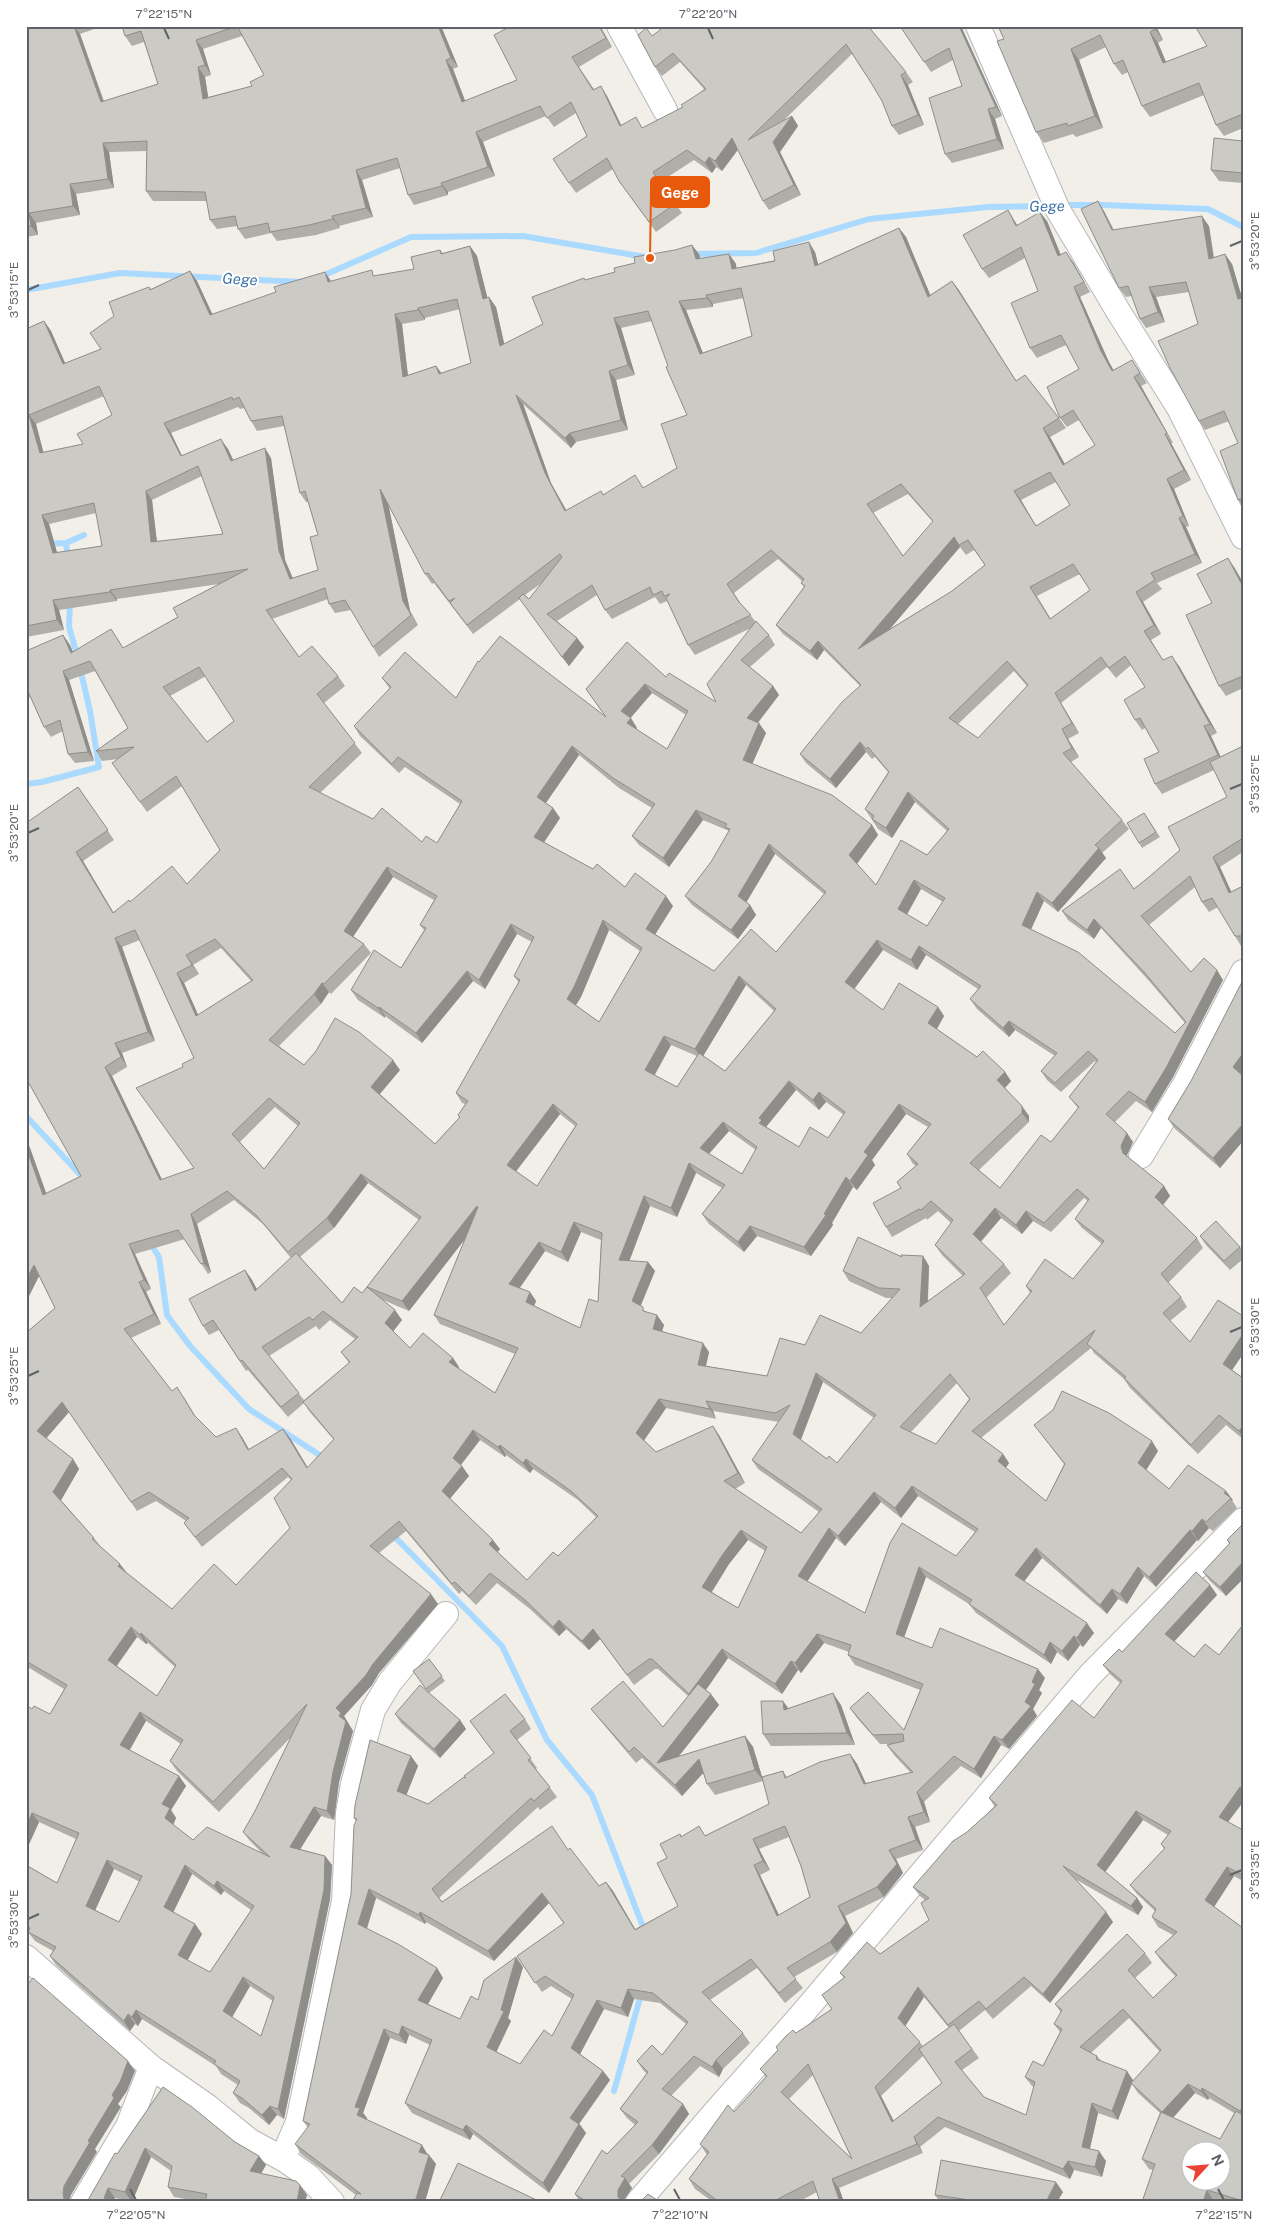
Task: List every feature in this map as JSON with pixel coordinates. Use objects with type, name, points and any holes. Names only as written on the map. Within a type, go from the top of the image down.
[{"type":"street","points":[[619,26],[665,110]]},
{"type":"street","points":[[978,26],[1032,156],[1058,210],[1179,408],[1243,537]]},
{"type":"street","points":[[1141,1156],[1185,1084],[1243,972]]},
{"type":"street","points":[[638,2202],[797,2020],[1090,1675],[1243,1520]]},
{"type":"street","points":[[284,2160],[298,2122],[330,1972],[344,1901],[348,1813],[353,1784],[373,1710],[390,1682],[446,1614]]},
{"type":"street","points":[[26,1957],[151,2067],[207,2106],[250,2141],[308,2176],[332,2202]]},
{"type":"street","points":[[83,2202],[128,2126],[151,2067]]},
{"type":"building","points":[[26,26],[74,26],[101,102],[158,84],[141,31],[125,36],[122,26],[237,26],[438,26],[451,58],[446,60],[462,102],[517,80],[494,35],[511,26],[599,26],[606,38],[572,57],[593,90],[601,86],[620,126],[636,117],[642,128],[683,107],[681,105],[706,89],[673,53],[655,67],[638,35],[646,28],[652,36],[665,26],[868,26],[906,72],[901,75],[918,115],[892,126],[882,101],[846,44],[748,140],[792,116],[773,142],[794,185],[763,201],[732,138],[715,161],[709,157],[705,163],[687,150],[653,172],[675,204],[649,222],[619,181],[607,158],[569,183],[553,159],[587,136],[571,102],[547,118],[540,106],[476,132],[488,167],[441,183],[442,186],[408,195],[397,158],[356,170],[366,208],[332,216],[333,219],[309,225],[270,232],[268,223],[238,229],[235,216],[210,220],[205,192],[146,191],[147,141],[103,143],[108,179],[70,184],[73,206],[29,213],[31,226],[26,227]],"holes":[[[237,26],[264,75],[250,82],[252,86],[203,99],[198,67],[205,65],[196,40]]]},
{"type":"building","points":[[900,26],[959,26],[996,107],[988,109],[997,139],[945,154],[929,98],[962,86],[949,48],[924,62]]},
{"type":"building","points":[[998,26],[1154,26],[1155,29],[1150,32],[1163,63],[1207,46],[1195,26],[1243,26],[1243,114],[1216,125],[1199,83],[1142,106],[1123,60],[1114,64],[1100,35],[1071,49],[1095,116],[1068,126],[1067,123],[1036,132],[997,41],[1004,39]]},
{"type":"building","points":[[1214,138],[1243,141],[1243,173],[1211,170]]},
{"type":"building","points":[[1098,201],[1112,230],[1202,216],[1209,259],[1225,254],[1238,299],[1243,298],[1243,498],[1238,500],[1220,451],[1238,443],[1224,411],[1199,421],[1170,368],[1158,341],[1198,324],[1186,282],[1149,287],[1158,312],[1140,319],[1128,286],[1119,288],[1081,209]]},
{"type":"building","points":[[1008,210],[1016,226],[1040,212],[1058,256],[1066,252],[1084,282],[1074,287],[1101,351],[1112,371],[1132,360],[1140,373],[1134,377],[1167,433],[1165,434],[1184,470],[1167,479],[1183,516],[1179,518],[1195,554],[1151,573],[1155,580],[1136,592],[1154,625],[1144,631],[1163,660],[1172,656],[1210,724],[1204,726],[1218,755],[1155,784],[1144,759],[1159,752],[1140,718],[1135,720],[1124,700],[1145,687],[1125,656],[1109,668],[1101,657],[1055,693],[1072,723],[1062,729],[1072,748],[1063,753],[1122,820],[1095,845],[1099,848],[1052,903],[1037,892],[1022,925],[1078,952],[1175,1033],[1186,1022],[1144,972],[1094,919],[1087,930],[1062,911],[1120,869],[1134,889],[1180,850],[1168,827],[1227,797],[1210,762],[1243,746],[1243,838],[1213,857],[1229,893],[1243,886],[1243,935],[1235,936],[1212,898],[1202,902],[1190,876],[1141,916],[1191,972],[1204,958],[1217,970],[1166,1068],[1145,1102],[1129,1091],[1106,1114],[1127,1133],[1121,1146],[1123,1153],[1164,1186],[1155,1197],[1197,1238],[1161,1274],[1181,1297],[1163,1313],[1190,1342],[1218,1300],[1243,1316],[1243,1334],[1223,1364],[1243,1378],[1243,1426],[1239,1431],[1219,1415],[1191,1445],[1124,1378],[1126,1377],[1087,1344],[1095,1330],[972,1431],[1003,1454],[998,1461],[1046,1501],[1065,1464],[1034,1425],[1053,1410],[1062,1391],[1109,1413],[1152,1441],[1138,1463],[1169,1489],[1188,1465],[1226,1491],[1224,1493],[1231,1498],[1206,1522],[1202,1519],[1192,1531],[1190,1530],[1149,1577],[1138,1567],[1120,1594],[1112,1589],[1100,1605],[1036,1548],[1015,1575],[1087,1623],[1077,1638],[1074,1636],[1062,1651],[1050,1642],[1044,1655],[969,1604],[972,1600],[919,1567],[896,1634],[932,1648],[940,1628],[1038,1669],[1032,1682],[1035,1684],[1025,1702],[1031,1706],[1002,1740],[994,1736],[974,1769],[954,1756],[917,1792],[924,1812],[908,1817],[916,1840],[889,1850],[897,1864],[877,1887],[838,1906],[846,1923],[830,1942],[787,1968],[796,1979],[779,1993],[751,1959],[702,1992],[743,2033],[716,2060],[712,2067],[694,2056],[662,2089],[683,2104],[652,2145],[621,2176],[625,2178],[618,2190],[618,2197],[622,2202],[587,2202],[575,2194],[602,2150],[607,2154],[638,2122],[620,2109],[648,2072],[637,2061],[652,2045],[662,2055],[688,2022],[653,1993],[628,1989],[621,2008],[597,2000],[571,2048],[603,2071],[570,2118],[579,2124],[543,2183],[466,2125],[463,2130],[405,2103],[432,2040],[402,2026],[399,2035],[384,2029],[355,2107],[360,2108],[357,2115],[422,2145],[419,2152],[429,2155],[415,2202],[352,2202],[357,2193],[361,2194],[295,2144],[310,2124],[303,2121],[351,1894],[354,1825],[357,1819],[354,1818],[355,1805],[370,1740],[411,1756],[397,1791],[428,1804],[464,1777],[466,1778],[464,1776],[494,1753],[470,1721],[505,1694],[525,1719],[510,1731],[531,1758],[528,1760],[550,1787],[534,1801],[531,1798],[432,1889],[442,1902],[552,1826],[568,1850],[570,1848],[599,1886],[606,1882],[635,1930],[678,1906],[657,1863],[667,1858],[660,1844],[680,1834],[681,1837],[699,1826],[705,1836],[769,1804],[762,1777],[783,1771],[785,1778],[820,1762],[850,1754],[864,1784],[913,1772],[887,1745],[904,1741],[903,1734],[873,1735],[850,1708],[868,1692],[904,1730],[923,1684],[848,1655],[851,1645],[817,1634],[795,1663],[791,1661],[775,1684],[722,1649],[689,1694],[652,1659],[649,1659],[627,1675],[593,1629],[582,1641],[559,1620],[553,1627],[524,1599],[490,1573],[469,1596],[455,1582],[452,1584],[399,1521],[370,1546],[431,1594],[366,1675],[336,1708],[341,1713],[339,1716],[346,1721],[333,1772],[327,1811],[314,1807],[290,1847],[325,1856],[324,1890],[278,2109],[270,2106],[262,2115],[233,2093],[240,2081],[214,2064],[216,2061],[136,2010],[132,2017],[128,2014],[124,2021],[50,1956],[56,1947],[28,1932],[30,1928],[26,1925],[26,1865],[57,1883],[79,1833],[32,1813],[26,1827],[26,1705],[32,1709],[34,1706],[50,1714],[67,1685],[26,1661],[26,1333],[55,1308],[34,1265],[26,1280],[26,1147],[43,1195],[81,1176],[26,1078],[26,823],[78,787],[108,830],[76,852],[113,913],[129,900],[130,902],[172,866],[187,884],[220,850],[176,776],[140,802],[112,763],[134,747],[96,751],[128,728],[90,661],[63,671],[88,752],[68,754],[60,720],[44,727],[26,687],[26,651],[63,635],[71,653],[111,629],[123,648],[178,617],[173,608],[248,569],[53,600],[57,620],[26,626],[26,329],[44,321],[63,364],[101,349],[90,333],[114,316],[109,302],[149,287],[150,290],[190,271],[210,315],[276,292],[274,287],[325,272],[328,282],[372,270],[373,276],[414,269],[411,257],[440,250],[441,254],[470,246],[483,299],[489,297],[500,346],[543,324],[532,297],[584,278],[585,280],[615,272],[614,268],[635,263],[634,257],[692,245],[696,259],[729,254],[732,269],[775,261],[773,251],[809,242],[815,266],[899,228],[928,297],[952,281],[1016,381],[1025,375],[1059,418],[1043,428],[1063,465],[1095,445],[1073,410],[1060,418],[1047,387],[1079,369],[1061,335],[1030,348],[1011,303],[1038,291],[1021,247],[982,269],[963,235]],"holes":[[[741,288],[752,336],[700,354],[679,301],[707,298],[706,295]],[[457,299],[471,363],[439,374],[436,366],[403,377],[395,314],[418,310],[418,308]],[[648,311],[668,366],[666,367],[687,415],[661,424],[677,468],[643,488],[635,475],[603,495],[601,491],[565,511],[545,473],[516,395],[565,438],[570,433],[621,420],[609,371],[628,365],[614,318]],[[99,386],[112,415],[77,434],[83,444],[40,453],[29,415]],[[232,397],[233,400],[239,397],[251,421],[282,416],[300,493],[305,491],[318,535],[310,537],[318,570],[290,579],[279,551],[265,448],[231,461],[221,439],[181,456],[164,423]],[[198,466],[223,534],[151,542],[146,491]],[[1050,472],[1070,505],[1036,526],[1014,491]],[[901,484],[933,521],[903,556],[867,504]],[[380,489],[425,574],[428,573],[449,601],[455,598],[450,603],[467,625],[560,554],[562,557],[529,599],[523,594],[519,598],[562,657],[577,638],[547,614],[592,585],[605,610],[650,587],[653,595],[662,591],[664,596],[670,594],[666,598],[688,645],[751,615],[739,602],[727,584],[771,550],[804,579],[801,583],[805,586],[776,625],[810,651],[818,641],[861,685],[842,702],[800,754],[830,779],[860,742],[866,749],[868,747],[889,772],[865,809],[874,816],[872,819],[886,828],[908,792],[949,829],[927,855],[901,840],[876,885],[849,855],[872,825],[832,795],[743,760],[759,723],[747,718],[773,686],[741,660],[769,635],[756,621],[707,684],[716,702],[669,673],[666,677],[627,642],[586,689],[606,717],[500,636],[478,661],[456,698],[405,652],[382,678],[391,687],[354,726],[392,764],[398,757],[462,801],[437,843],[426,836],[422,842],[382,808],[373,819],[309,787],[355,743],[317,694],[338,676],[312,646],[299,657],[266,610],[325,588],[329,604],[345,600],[373,647],[411,615],[403,601]],[[94,503],[102,546],[53,553],[42,515]],[[954,537],[959,545],[968,540],[985,565],[952,591],[858,649]],[[1073,564],[1090,590],[1050,619],[1030,587]],[[1007,661],[1028,685],[978,738],[949,718]],[[199,667],[234,721],[207,742],[163,687]],[[645,684],[688,711],[667,749],[627,723],[631,718],[621,711]],[[572,746],[613,778],[655,804],[632,836],[663,858],[696,810],[727,824],[725,827],[730,829],[711,862],[685,896],[731,930],[750,905],[738,896],[769,844],[826,892],[776,952],[751,929],[714,971],[646,929],[666,896],[635,873],[625,887],[597,864],[593,869],[534,837],[553,808],[537,797]],[[387,867],[437,896],[420,925],[426,928],[401,968],[374,950],[351,990],[416,1033],[467,971],[479,980],[511,924],[534,937],[514,976],[520,980],[456,1093],[468,1101],[458,1115],[460,1117],[435,1144],[371,1087],[393,1060],[359,1032],[335,1018],[316,1051],[304,1065],[269,1040],[314,994],[322,983],[324,984],[364,944],[344,931]],[[914,880],[945,898],[927,926],[898,909]],[[603,920],[642,948],[599,1022],[567,999]],[[135,930],[194,1058],[182,1064],[183,1067],[136,1088],[194,1168],[160,1180],[105,1067],[121,1057],[115,1043],[148,1032],[115,938]],[[215,939],[253,980],[196,1016],[177,973],[192,965],[186,955]],[[877,940],[911,960],[919,946],[981,986],[970,999],[1003,1028],[1009,1021],[1057,1053],[1041,1071],[1055,1083],[1088,1051],[1098,1060],[1069,1097],[1079,1107],[1051,1142],[1041,1135],[1000,1188],[970,1163],[1022,1113],[1022,1106],[997,1080],[1005,1072],[983,1051],[977,1057],[928,1023],[938,1007],[899,983],[883,1010],[845,982]],[[739,976],[776,1009],[725,1071],[699,1053],[677,1087],[645,1070],[664,1036],[695,1049]],[[789,1081],[813,1100],[819,1092],[845,1112],[828,1138],[810,1127],[799,1147],[759,1123],[762,1120],[759,1118]],[[269,1098],[300,1123],[264,1169],[232,1134]],[[553,1104],[577,1124],[537,1186],[507,1165]],[[899,1104],[931,1124],[907,1154],[918,1164],[897,1182],[901,1188],[873,1203],[886,1227],[919,1209],[921,1210],[931,1201],[953,1220],[935,1245],[965,1274],[920,1307],[923,1256],[901,1255],[902,1257],[858,1237],[843,1271],[879,1288],[900,1289],[861,1333],[820,1315],[805,1345],[780,1338],[767,1376],[698,1365],[703,1343],[653,1329],[657,1315],[643,1311],[643,1307],[632,1301],[648,1262],[619,1260],[644,1196],[671,1208],[689,1163],[725,1185],[702,1214],[738,1242],[750,1226],[804,1247],[826,1215],[824,1214],[846,1177],[850,1181],[868,1155],[864,1152]],[[723,1122],[757,1147],[742,1174],[700,1148]],[[361,1174],[421,1217],[362,1293],[354,1287],[342,1303],[296,1253],[255,1291],[245,1270],[189,1299],[203,1326],[213,1320],[240,1361],[242,1360],[281,1407],[299,1393],[262,1347],[309,1317],[313,1320],[323,1311],[358,1337],[341,1352],[350,1362],[303,1402],[334,1439],[307,1468],[283,1429],[248,1450],[236,1428],[216,1437],[194,1415],[177,1387],[172,1391],[124,1329],[154,1314],[139,1282],[144,1280],[129,1244],[178,1230],[201,1264],[204,1263],[191,1214],[227,1191],[256,1215],[288,1252],[327,1218]],[[1077,1189],[1089,1199],[1075,1219],[1104,1241],[1073,1279],[1045,1259],[1026,1286],[1032,1291],[1004,1325],[980,1288],[1004,1264],[973,1234],[995,1208],[1016,1225],[1026,1211],[1044,1223]],[[477,1206],[434,1315],[518,1348],[495,1393],[449,1362],[453,1358],[423,1333],[410,1348],[385,1323],[395,1310],[367,1287],[402,1301]],[[574,1222],[602,1233],[598,1302],[589,1299],[580,1328],[526,1302],[530,1292],[509,1284],[539,1242],[561,1252]],[[816,1373],[876,1415],[837,1463],[829,1456],[827,1459],[793,1434]],[[950,1374],[970,1399],[936,1444],[900,1427]],[[659,1399],[710,1409],[706,1401],[775,1413],[790,1405],[752,1460],[822,1509],[801,1533],[724,1481],[738,1473],[713,1426],[656,1452],[636,1433]],[[62,1402],[131,1502],[149,1492],[189,1518],[184,1523],[195,1537],[282,1468],[292,1479],[274,1498],[290,1528],[236,1585],[214,1564],[172,1609],[118,1566],[120,1564],[92,1539],[94,1538],[53,1492],[73,1459],[37,1431]],[[473,1430],[498,1447],[500,1445],[523,1463],[526,1459],[571,1491],[598,1516],[558,1556],[553,1552],[527,1580],[489,1544],[493,1540],[442,1491],[462,1466],[453,1458]],[[912,1486],[978,1529],[956,1556],[902,1523],[890,1543],[865,1613],[798,1576],[829,1528],[838,1536],[874,1492],[895,1508]],[[741,1530],[767,1547],[738,1608],[702,1587]],[[131,1627],[140,1635],[141,1633],[176,1665],[157,1696],[108,1660]],[[307,1704],[243,1832],[270,1857],[207,1827],[193,1840],[165,1818],[170,1808],[162,1804],[179,1776],[120,1745],[140,1712],[183,1740],[170,1761],[213,1802]],[[785,1826],[801,1866],[810,1897],[777,1916],[754,1865],[763,1861],[753,1839]],[[107,1860],[142,1876],[119,1922],[86,1906]],[[185,1865],[214,1886],[217,1881],[254,1906],[210,1972],[178,1955],[195,1924],[164,1907]],[[369,1889],[419,1915],[420,1912],[488,1951],[542,1893],[564,1923],[517,1956],[535,1983],[545,1976],[574,1995],[552,2036],[544,2030],[520,2064],[487,2047],[504,2011],[501,2010],[516,1957],[484,1980],[478,2000],[471,1996],[460,2019],[418,2000],[437,1968],[398,1944],[358,1924]],[[243,1977],[274,1997],[261,2036],[223,2011]]]},
{"type":"building","points":[[1228,558],[1241,583],[1243,582],[1243,676],[1219,686],[1186,615],[1212,603],[1197,574]]},
{"type":"building","points":[[1144,813],[1156,832],[1139,843],[1127,823]]},
{"type":"building","points":[[1243,980],[1243,1053],[1233,1067],[1243,1076],[1243,1124],[1213,1158],[1168,1119],[1191,1081]]},
{"type":"building","points":[[1216,1221],[1240,1247],[1224,1261],[1200,1236]]},
{"type":"building","points":[[1243,1524],[1243,1562],[1220,1587],[1203,1572],[1230,1543],[1227,1540]]},
{"type":"building","points":[[1196,1572],[1210,1585],[1165,1634],[1194,1657],[1205,1644],[1219,1655],[1243,1625],[1243,1789],[1240,1787],[1219,1817],[1243,1830],[1243,1875],[1227,1867],[1205,1900],[1243,1928],[1243,2106],[1240,2111],[1202,2088],[1201,2091],[1188,2084],[1162,2112],[1131,2083],[1161,2050],[1123,2009],[1080,2047],[1097,2056],[1096,2059],[1127,2071],[1112,2111],[1092,2103],[1082,2147],[1099,2151],[1095,2167],[1068,2161],[1063,2169],[938,2117],[914,2137],[917,2144],[832,2179],[840,2202],[820,2202],[813,2181],[775,2202],[719,2202],[689,2179],[709,2152],[700,2144],[728,2105],[734,2112],[767,2076],[760,2069],[778,2050],[776,2047],[786,2036],[793,2030],[796,2033],[832,2009],[822,1995],[845,1977],[840,1973],[867,1942],[880,1954],[929,1920],[921,1903],[929,1898],[913,1887],[953,1841],[967,1832],[997,1805],[989,1798],[1072,1700],[1094,1718],[1122,1681],[1103,1665],[1119,1649],[1122,1652]],"holes":[[[1136,1811],[1171,1831],[1161,1844],[1165,1848],[1130,1885],[1156,1909],[1152,1917],[1177,1932],[1155,1952],[1177,1975],[1153,1998],[1128,1970],[1145,1953],[1127,1934],[1055,2004],[1062,2010],[1054,2024],[1062,2029],[1043,2066],[1033,2061],[1025,2077],[1035,2082],[1026,2115],[984,2097],[955,2062],[972,2049],[954,2024],[919,2049],[942,2083],[892,2122],[875,2087],[920,2042],[898,2018],[918,1987],[948,2025],[979,2001],[986,2009],[1024,1977],[1043,1994],[1106,1912],[1063,1866],[1131,1906],[1137,1898],[1097,1865]],[[808,2064],[852,2159],[781,2092]]]},
{"type":"building","points":[[429,1659],[442,1676],[426,1689],[413,1671]]},
{"type":"building","points":[[623,1681],[663,1727],[698,1684],[711,1694],[657,1763],[745,1736],[755,1770],[707,1784],[699,1759],[675,1785],[634,1747],[629,1752],[591,1709]]},
{"type":"building","points":[[420,1685],[460,1720],[434,1749],[395,1714]]},
{"type":"building","points":[[833,1693],[847,1733],[763,1734],[761,1701],[783,1701],[784,1710]]},
{"type":"building","points":[[33,1978],[128,2061],[120,2082],[112,2095],[114,2098],[64,2186],[64,2199],[67,2202],[26,2202],[26,1986]]},
{"type":"building","points":[[163,2087],[192,2107],[235,2142],[259,2156],[250,2171],[296,2181],[300,2185],[297,2202],[205,2202],[207,2194],[168,2187],[172,2166],[145,2148],[125,2192],[108,2188],[104,2198],[112,2202],[86,2202],[115,2153],[117,2154]]},
{"type":"building","points":[[1236,2111],[1243,2115],[1243,2201],[1207,2190],[1203,2202],[1142,2202],[1155,2164],[1142,2159],[1161,2112],[1220,2139]]},
{"type":"building","points":[[941,2160],[1056,2182],[1046,2202],[969,2202],[970,2200],[935,2195]]},
{"type":"building","points":[[458,2163],[541,2202],[439,2202]]},
{"type":"building","points":[[648,2194],[660,2202],[640,2202]]},
{"type":"waterway","name":"Gege","points":[[1061,205],[1208,209],[1243,227]]},
{"type":"waterway","name":"Gege","points":[[689,254],[756,253],[869,219],[988,207],[1051,206]]},
{"type":"waterway","name":"Gege","points":[[320,277],[411,237],[523,236],[645,257]]},
{"type":"waterway","name":"Gege","points":[[26,290],[120,273],[301,282]]},
{"type":"waterway","points":[[47,544],[66,543],[84,535]]},
{"type":"waterway","points":[[66,543],[68,559]]},
{"type":"waterway","points":[[70,602],[69,627],[78,658]]},
{"type":"waterway","points":[[26,784],[42,782],[99,767],[90,711],[80,668]]},
{"type":"waterway","points":[[26,1116],[86,1181]]},
{"type":"waterway","points":[[150,1243],[159,1257],[167,1315],[190,1346],[249,1409],[318,1454],[325,1461]]},
{"type":"waterway","points":[[391,1533],[502,1646],[547,1740],[592,1795],[645,1932]]},
{"type":"waterway","points":[[614,2091],[642,1991]]},
{"type":"place","name":"Gege","points":[[650,258]]}]
